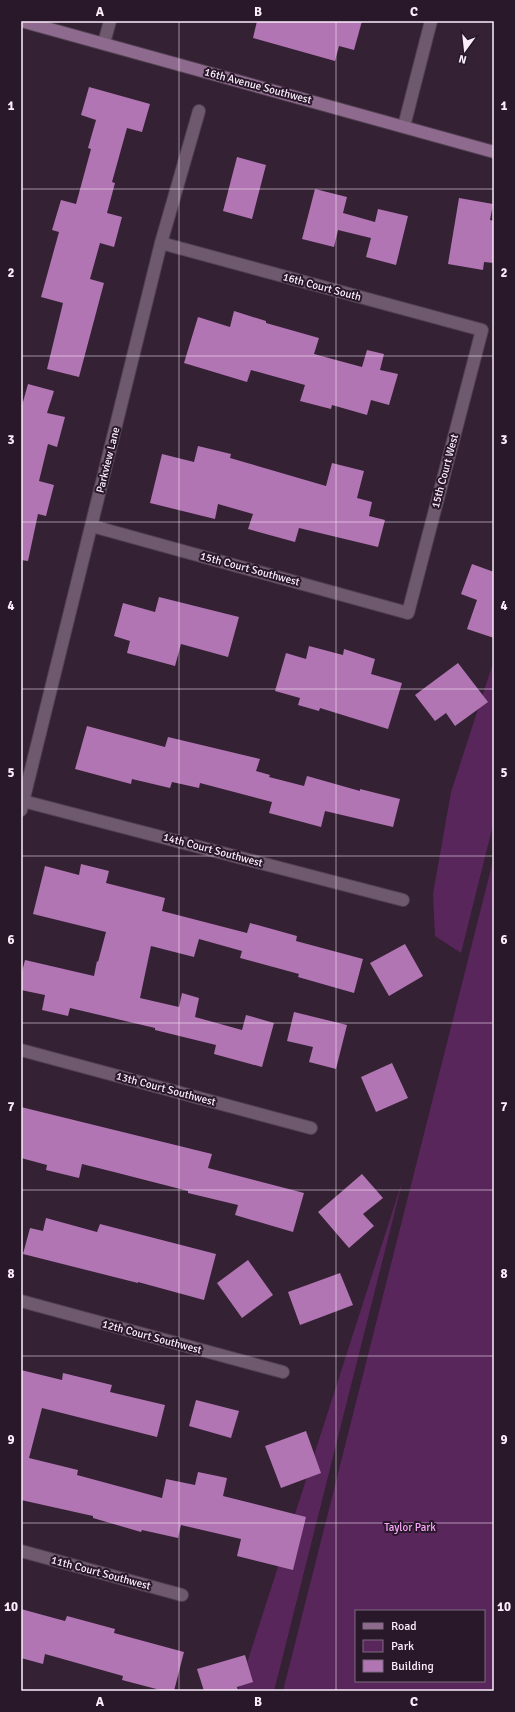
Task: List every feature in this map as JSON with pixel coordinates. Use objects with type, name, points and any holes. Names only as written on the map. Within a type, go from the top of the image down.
[{"type":"street","name":"16th Avenue Southwest","points":[[21,21],[494,152]]},
{"type":"street","points":[[104,43],[110,21]]},
{"type":"street","points":[[404,126],[431,21]]},
{"type":"street","name":"Parkview Lane","points":[[22,805],[161,243],[199,111]]},
{"type":"street","name":"16th Court South","points":[[161,243],[482,330]]},
{"type":"street","name":"15th Court West","points":[[408,612],[482,330]]},
{"type":"street","name":"15th Court Southwest","points":[[92,526],[408,612]]},
{"type":"street","name":"14th Court Southwest","points":[[22,805],[404,900]]},
{"type":"street","name":"13th Court Southwest","points":[[21,1050],[311,1128]]},
{"type":"street","name":"12th Court Southwest","points":[[21,1301],[283,1372]]},
{"type":"street","name":"11th Court Southwest","points":[[21,1551],[182,1595]]},
{"type":"green space","points":[[494,660],[494,821],[461,953],[435,936],[433,894],[451,792]]},
{"type":"green space","name":"Taylor Park","points":[[494,857],[494,1691],[283,1691]]},
{"type":"green space","points":[[403,1179],[274,1691],[238,1691]]},
{"type":"building","points":[[257,21],[362,21],[354,50],[339,46],[335,61],[253,38]]},
{"type":"building","points":[[89,87],[150,104],[142,132],[127,128],[112,182],[115,183],[107,213],[122,217],[114,247],[100,243],[90,279],[104,283],[79,377],[47,369],[63,303],[41,297],[59,232],[52,230],[61,200],[76,204],[91,149],[88,148],[96,120],[81,115]]},
{"type":"building","points":[[237,157],[266,165],[252,219],[223,211]]},
{"type":"building","points":[[315,189],[347,197],[343,213],[375,222],[378,209],[408,216],[396,265],[366,257],[371,238],[338,230],[334,247],[302,239]]},
{"type":"building","points":[[459,198],[493,204],[490,220],[494,221],[494,263],[484,262],[483,270],[448,264]]},
{"type":"building","points":[[234,311],[266,321],[266,323],[319,338],[314,354],[362,367],[367,350],[384,354],[380,370],[398,374],[389,405],[371,400],[367,415],[332,405],[331,409],[300,401],[305,385],[251,370],[247,382],[184,363],[198,317],[230,327]]},
{"type":"building","points":[[28,384],[54,391],[47,413],[65,417],[57,447],[48,444],[39,481],[54,485],[46,516],[38,514],[28,561],[21,560],[21,409]]},
{"type":"building","points":[[198,446],[231,454],[230,458],[326,486],[332,463],[364,471],[357,498],[372,502],[369,516],[385,520],[378,547],[299,528],[295,542],[248,529],[253,514],[218,504],[215,519],[150,503],[162,454],[194,462]]},
{"type":"building","points":[[472,564],[494,572],[494,638],[467,629],[477,600],[461,594]]},
{"type":"building","points":[[159,597],[239,617],[228,657],[181,644],[175,666],[127,653],[130,641],[114,636],[123,603],[155,612]]},
{"type":"building","points":[[309,646],[343,655],[344,649],[375,659],[371,674],[402,683],[388,729],[320,708],[319,711],[298,705],[300,698],[275,691],[286,653],[306,659]]},
{"type":"building","points":[[458,663],[488,702],[455,726],[446,713],[435,721],[415,695]]},
{"type":"building","points":[[87,726],[165,747],[168,737],[260,759],[256,771],[270,775],[269,777],[304,786],[307,776],[360,791],[360,789],[400,799],[393,827],[325,811],[321,827],[269,813],[272,802],[200,783],[199,788],[172,782],[170,788],[132,779],[131,784],[75,769]]},
{"type":"building","points":[[81,864],[109,871],[106,883],[165,898],[162,911],[247,933],[250,923],[297,936],[296,941],[363,959],[354,993],[298,977],[299,974],[240,958],[242,951],[199,939],[194,957],[151,946],[140,998],[179,1007],[182,993],[199,998],[195,1017],[242,1030],[246,1015],[274,1023],[262,1067],[214,1054],[216,1045],[155,1030],[155,1028],[70,1008],[68,1016],[42,1010],[45,995],[21,990],[21,976],[25,960],[94,976],[97,961],[98,962],[106,932],[33,914],[45,866],[79,875]]},
{"type":"building","points":[[405,944],[423,976],[389,996],[370,963]]},
{"type":"building","points":[[294,1012],[347,1025],[336,1069],[309,1062],[313,1047],[287,1041]]},
{"type":"building","points":[[392,1063],[408,1098],[376,1112],[361,1077]]},
{"type":"building","points":[[21,1107],[212,1154],[208,1168],[304,1193],[293,1232],[235,1215],[238,1205],[188,1193],[188,1191],[114,1172],[82,1164],[79,1178],[46,1170],[47,1165],[21,1158]]},
{"type":"building","points":[[362,1174],[383,1198],[363,1214],[374,1226],[349,1248],[318,1212]]},
{"type":"building","points":[[46,1218],[97,1232],[100,1224],[216,1254],[204,1300],[23,1254],[30,1228],[43,1231]]},
{"type":"building","points":[[248,1260],[273,1295],[242,1318],[217,1283]]},
{"type":"building","points":[[340,1273],[353,1305],[300,1325],[288,1292]]},
{"type":"building","points":[[21,1370],[62,1380],[63,1373],[112,1385],[110,1392],[165,1405],[157,1437],[42,1408],[29,1458],[78,1470],[77,1475],[162,1498],[166,1479],[195,1485],[198,1472],[227,1478],[223,1496],[306,1517],[293,1570],[237,1556],[241,1539],[181,1525],[178,1538],[142,1530],[141,1532],[93,1518],[93,1516],[21,1500]]},
{"type":"building","points":[[196,1400],[239,1411],[231,1438],[189,1426]]},
{"type":"building","points":[[306,1431],[321,1473],[281,1488],[265,1446]]},
{"type":"building","points":[[21,1609],[65,1621],[67,1616],[115,1629],[114,1633],[184,1652],[174,1691],[164,1691],[122,1680],[123,1676],[45,1654],[43,1664],[21,1658]]},
{"type":"building","points":[[245,1655],[253,1682],[237,1687],[238,1691],[204,1691],[197,1669]]}]
